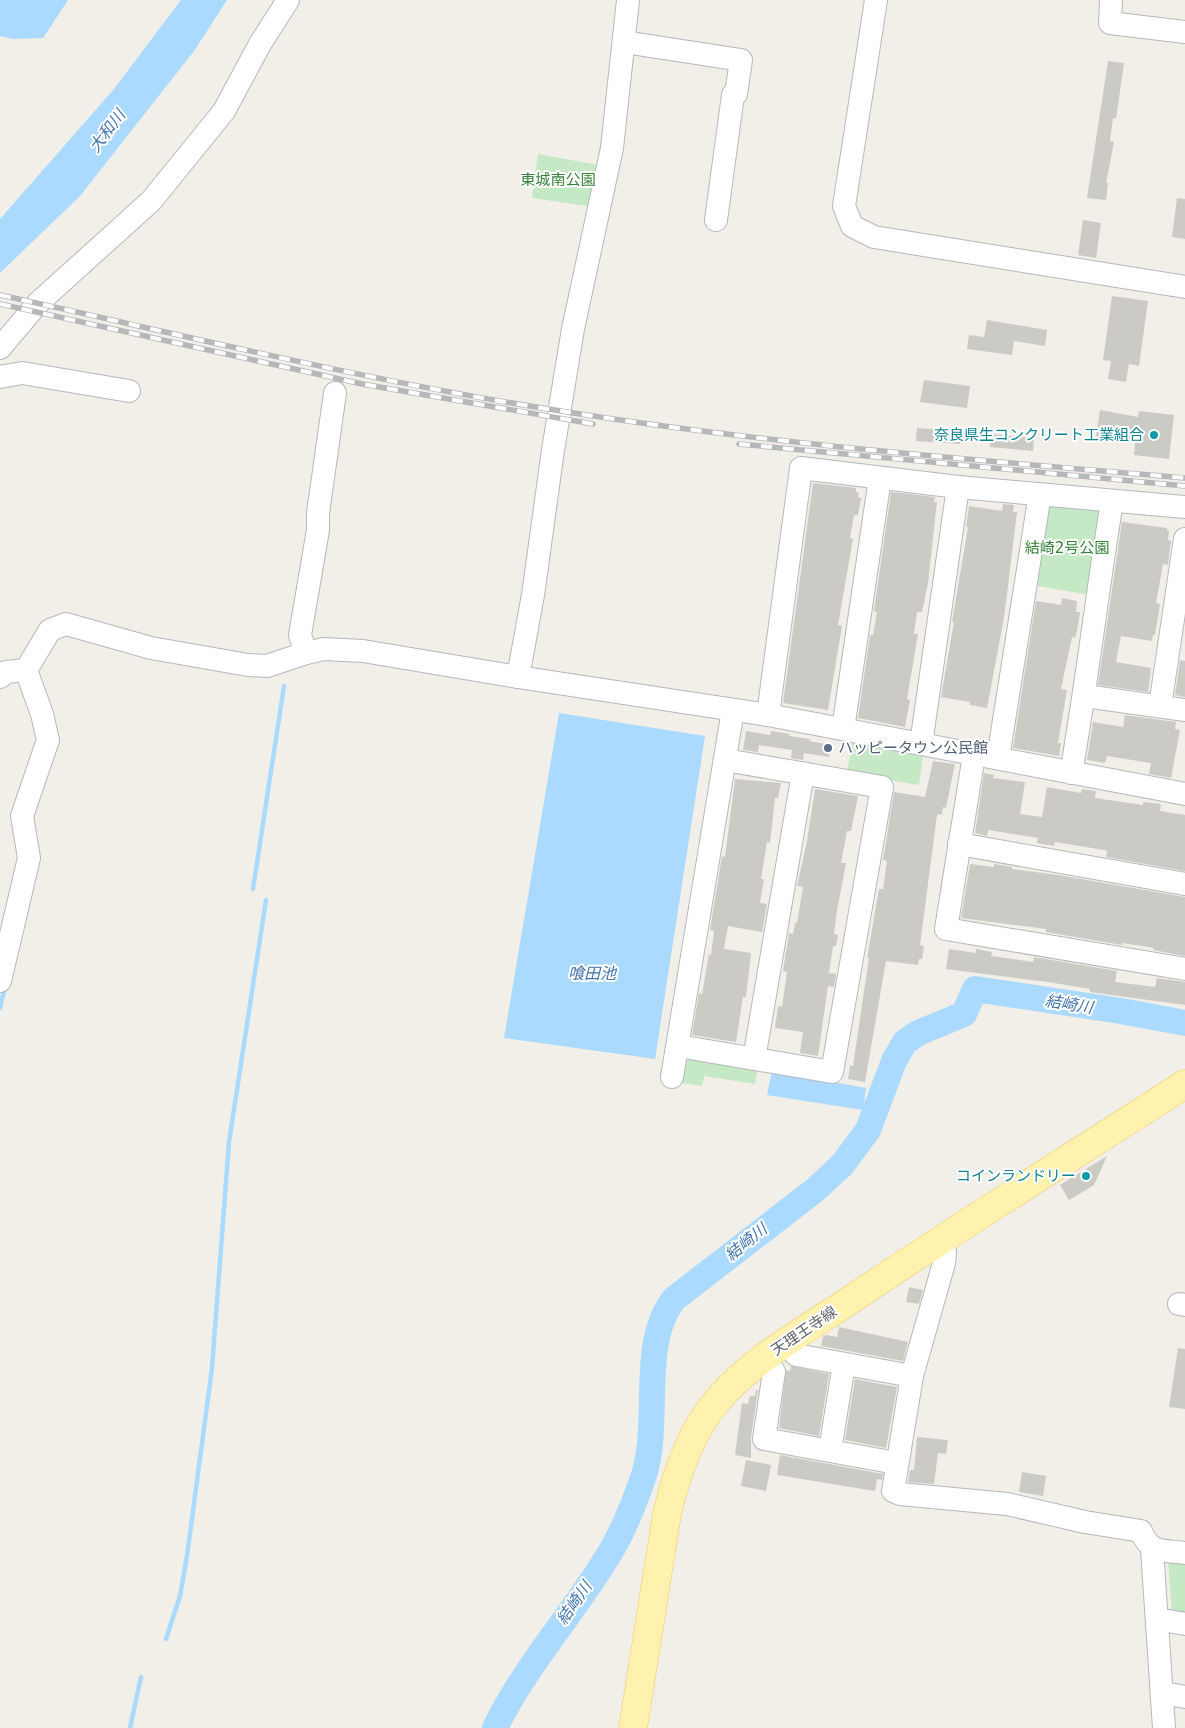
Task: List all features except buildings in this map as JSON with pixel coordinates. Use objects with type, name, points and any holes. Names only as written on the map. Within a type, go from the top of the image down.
[{"type":"main road","name":"天理王寺線","points":[[633,1728],[665,1524],[673,1487],[682,1463],[706,1416],[732,1385],[776,1350],[938,1241],[1185,1084]]},
{"type":"street","points":[[0,348],[38,303],[151,201],[224,111],[260,44],[288,0]]},
{"type":"street","points":[[518,677],[533,595],[553,450],[573,329],[612,148],[628,0]]},
{"type":"street","points":[[876,0],[844,206],[852,226],[874,237],[1185,287]]},
{"type":"street","points":[[1111,0],[1110,23],[1185,32]]},
{"type":"street","points":[[624,42],[741,60],[736,94],[734,95],[728,120],[716,220]]},
{"type":"street","points":[[0,377],[22,373],[129,391]]},
{"type":"street","points":[[306,653],[300,636],[318,530],[318,513],[335,393]]},
{"type":"street","points":[[768,715],[802,468],[958,487],[1185,507]]},
{"type":"street","points":[[842,729],[880,478]]},
{"type":"street","points":[[921,744],[958,487]]},
{"type":"street","points":[[998,758],[1040,494]]},
{"type":"street","points":[[1071,773],[1085,696],[1096,596],[1112,502]]},
{"type":"street","points":[[1160,706],[1185,538]]},
{"type":"street","points":[[0,981],[29,858],[22,816],[48,740],[42,714],[8,672],[50,630],[66,624],[151,648],[248,665],[267,666],[324,649],[363,651],[768,715],[1185,794]]},
{"type":"street","points":[[1085,696],[1185,710]]},
{"type":"street","points":[[672,1077],[734,710]]},
{"type":"street","points":[[974,755],[946,929],[1185,969]]},
{"type":"street","points":[[678,1046],[832,1072],[882,787],[725,760]]},
{"type":"street","points":[[754,1059],[803,773]]},
{"type":"street","points":[[959,844],[1185,884]]},
{"type":"street","points":[[938,1241],[945,1252],[944,1263],[912,1376],[896,1463],[893,1491],[900,1494],[1006,1504],[1084,1522],[1141,1531],[1152,1549],[1164,1728]]},
{"type":"street","points":[[896,1463],[764,1439],[776,1350],[912,1376]]},
{"type":"street","points":[[830,1450],[844,1364]]},
{"type":"street","points":[[1152,1549],[1185,1554]]},
{"type":"street","points":[[1157,1619],[1185,1624]]},
{"type":"street","points":[[1163,1694],[1185,1697]]},
{"type":"green space","name":"東城南公園","points":[[538,154],[604,166],[595,207],[532,198]]},
{"type":"green space","name":"結崎2号公園","points":[[1050,504],[1103,510],[1090,595],[1032,585]]},
{"type":"green space","points":[[852,742],[923,756],[919,785],[847,773]]},
{"type":"green space","points":[[692,1058],[758,1067],[755,1084],[704,1076],[702,1086],[677,1082],[679,1067]]},
{"type":"green space","points":[[1168,1559],[1185,1561],[1185,1616],[1172,1614]]},
{"type":"water","points":[[0,0],[68,0],[43,38],[13,39],[0,36]]},
{"type":"water","name":"大和川","points":[[181,0],[227,0],[194,51],[80,196],[0,273],[0,219],[114,89]]},
{"type":"water","name":"喰田池","points":[[559,713],[705,736],[655,1059],[504,1038]]},
{"type":"water","points":[[772,1071],[866,1088],[863,1110],[767,1095]]},
{"type":"waterway","points":[[253,889],[284,686]]},
{"type":"waterway","points":[[166,1639],[180,1596],[187,1556],[212,1368],[229,1142],[266,900]]},
{"type":"waterway","points":[[0,1008],[5,987]]},
{"type":"waterway","name":"結崎川","points":[[495,1728],[521,1682],[597,1573],[616,1542],[629,1514],[644,1475],[649,1454],[654,1360],[657,1337],[663,1317],[674,1299],[815,1190],[842,1165],[868,1130],[894,1061],[905,1042],[918,1033],[964,1014],[975,989],[1121,1011],[1185,1023]]},
{"type":"waterway","points":[[130,1728],[141,1677]]},
{"type":"railway","points":[[0,295],[350,372],[561,411],[639,423],[795,442],[951,458],[1185,478]]},
{"type":"railway","points":[[0,304],[362,384],[593,424]]},
{"type":"railway","points":[[739,444],[1185,486]]},
{"type":"place","name":"奈良県生コンクリート工業組合","points":[[1154,435]]},
{"type":"place","name":"ハッピータウン公民館","points":[[828,748]]},
{"type":"place","name":"コインランドリー","points":[[1086,1176]]}]
